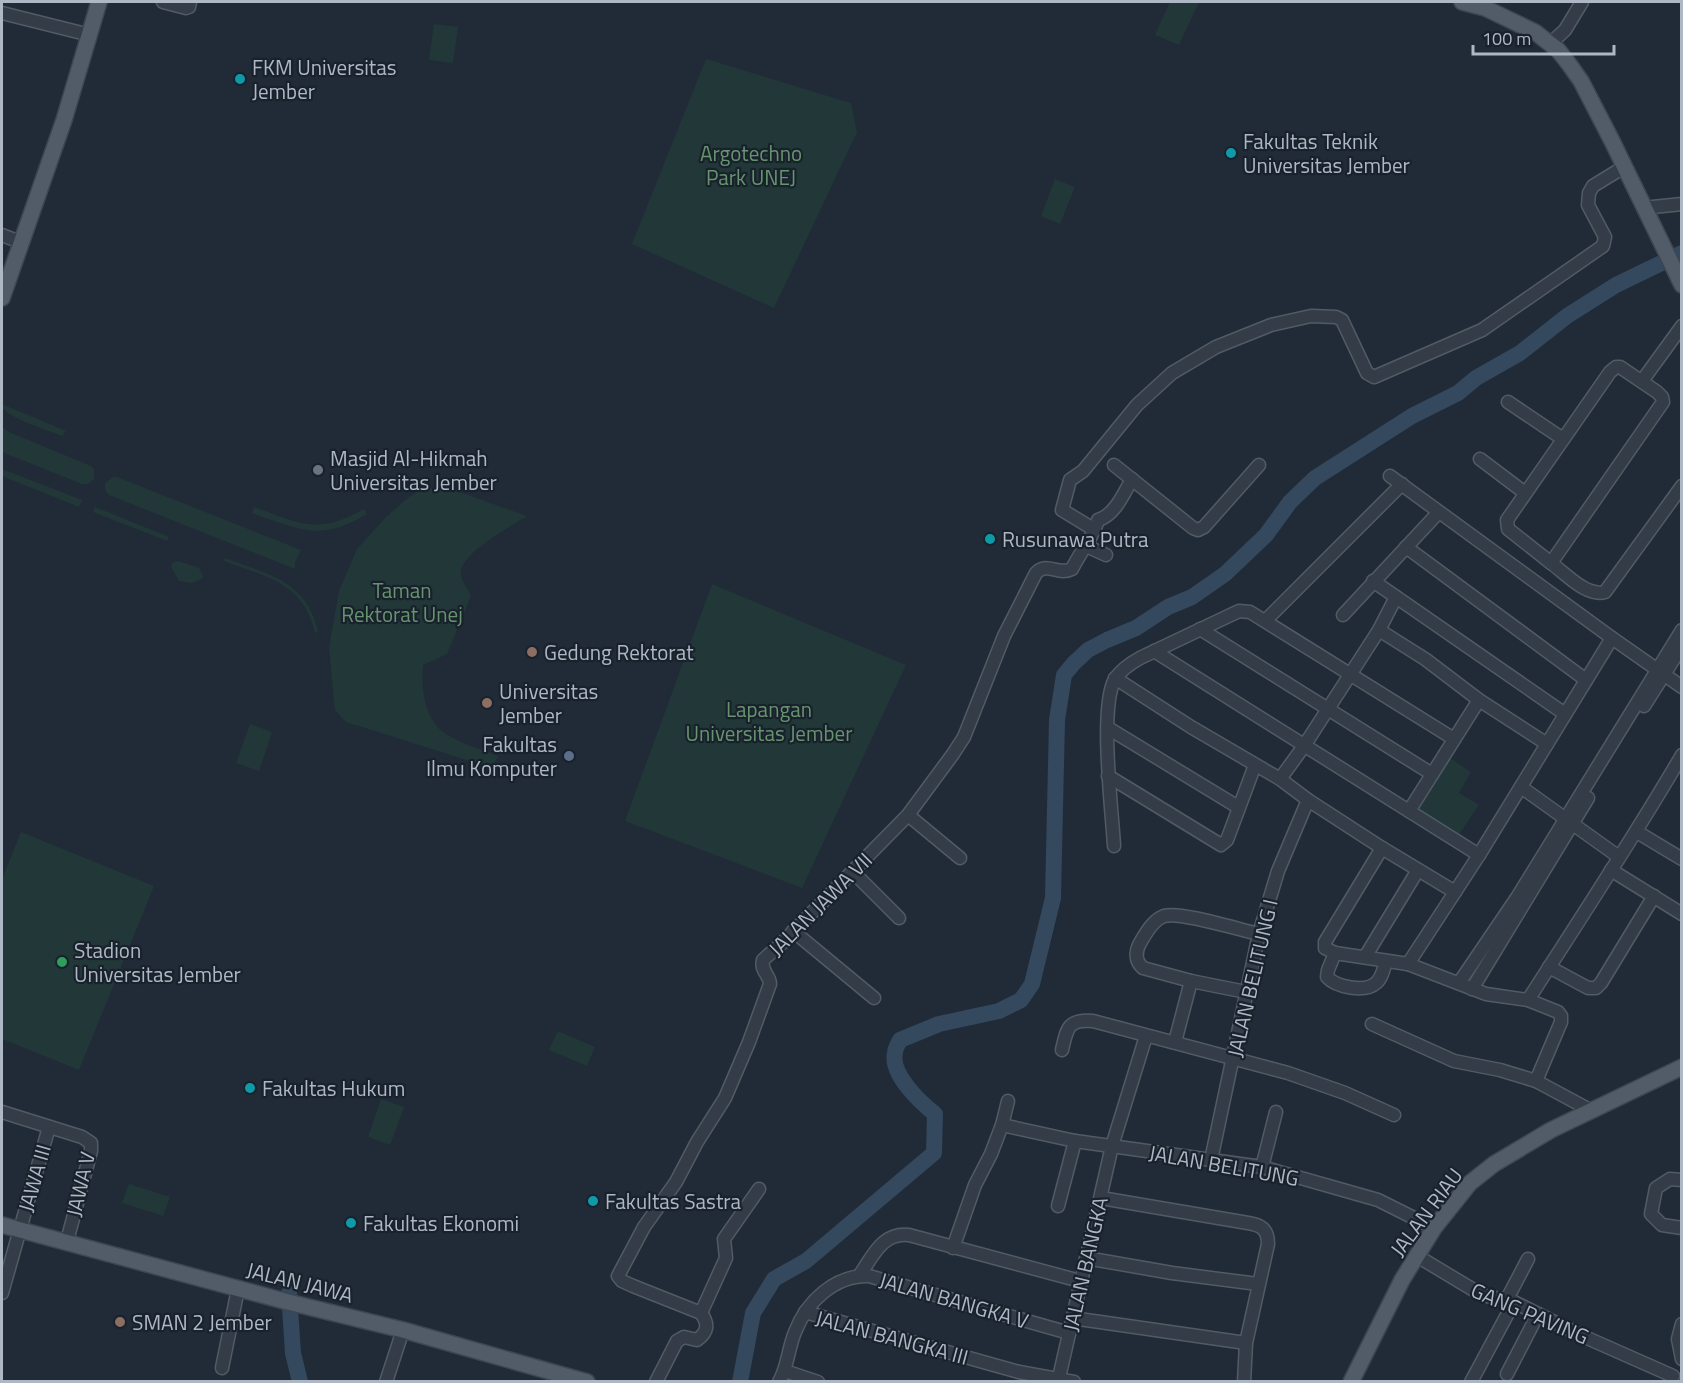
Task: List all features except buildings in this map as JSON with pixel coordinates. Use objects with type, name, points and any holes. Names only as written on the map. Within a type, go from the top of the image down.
[{"type":"main road","points":[[2,298],[64,120],[99,2]]},
{"type":"main road","points":[[1462,2],[1495,12],[1524,26],[1558,50],[1581,81],[1619,169],[1643,208],[1682,285]]},
{"type":"main road","name":"JALAN RIAU","points":[[1351,1382],[1402,1280],[1434,1228],[1470,1183],[1483,1171],[1551,1130],[1682,1067]]},
{"type":"main road","name":"JALAN JAWA","points":[[2,1225],[403,1330],[555,1377],[587,1382]]},
{"type":"street","points":[[163,2],[186,8],[190,2]]},
{"type":"street","points":[[1551,43],[1565,30],[1582,2]]},
{"type":"street","points":[[2,13],[90,35]]},
{"type":"street","points":[[1095,530],[1062,510],[1070,480],[1083,471],[1152,389],[1172,373],[1216,347],[1270,325],[1311,316],[1336,317],[1342,320],[1367,373],[1374,377],[1482,330],[1603,246],[1605,237],[1588,205],[1589,193],[1593,186],[1619,169]]},
{"type":"street","points":[[1643,208],[1682,204]]},
{"type":"street","points":[[2,235],[20,242]]},
{"type":"street","points":[[1642,381],[1682,326]]},
{"type":"street","points":[[1551,563],[1662,403],[1660,395],[1642,381],[1620,367],[1613,368],[1507,519],[1506,526],[1551,563],[1588,591],[1596,594],[1605,592],[1682,486]]},
{"type":"street","points":[[1508,402],[1563,439]]},
{"type":"street","points":[[1480,459],[1525,493]]},
{"type":"street","points":[[1114,465],[1192,528],[1199,530],[1259,465]]},
{"type":"street","points":[[1390,476],[1682,687]]},
{"type":"street","name":"JALAN JAWA VII","points":[[701,1313],[633,1286],[622,1281],[618,1276],[644,1227],[676,1182],[725,1098],[746,1051],[770,984],[762,968],[763,960],[853,872],[908,814],[964,736],[1004,636],[1035,573],[1040,568],[1047,567],[1063,572],[1070,570],[1095,530],[1098,520],[1106,517],[1112,511],[1132,479]]},
{"type":"street","points":[[1265,621],[1402,484]]},
{"type":"street","points":[[1343,615],[1439,512]]},
{"type":"street","points":[[1084,545],[1106,555]]},
{"type":"street","points":[[1406,547],[1586,680]]},
{"type":"street","points":[[1373,581],[1565,714]]},
{"type":"street","points":[[1280,779],[1328,710],[1396,597]]},
{"type":"street","points":[[1114,846],[1108,776],[1108,728],[1111,690],[1115,678],[1126,666],[1241,610],[1250,612],[1265,621],[1454,739]]},
{"type":"street","points":[[1200,629],[1432,774]]},
{"type":"street","points":[[1378,630],[1425,659],[1479,700],[1547,744]]},
{"type":"street","points":[[1472,989],[1522,898],[1661,671],[1682,630]]},
{"type":"street","points":[[1408,964],[1479,855],[1612,638]]},
{"type":"street","points":[[1661,671],[1682,646]]},
{"type":"street","points":[[1154,651],[1479,855]]},
{"type":"street","points":[[1115,678],[1191,727],[1280,779],[1382,848],[1455,892]]},
{"type":"street","points":[[1409,811],[1479,700]]},
{"type":"street","points":[[1108,728],[1238,807]]},
{"type":"street","points":[[1528,1000],[1636,832],[1682,755]]},
{"type":"street","points":[[1108,776],[1220,845],[1227,840],[1255,765]]},
{"type":"street","points":[[1521,786],[1618,857]]},
{"type":"street","name":"JALAN BELITUNG I","points":[[1211,1160],[1259,934],[1278,871],[1308,800]]},
{"type":"street","points":[[908,814],[960,858]]},
{"type":"street","points":[[1636,832],[1682,859]]},
{"type":"street","points":[[1382,848],[1325,942],[1325,948],[1335,954],[1408,964],[1486,994],[1528,1000],[1558,1012],[1561,1016],[1558,1028],[1536,1081]]},
{"type":"street","points":[[1365,957],[1418,870]]},
{"type":"street","points":[[1611,870],[1682,914]]},
{"type":"street","points":[[853,872],[899,918]]},
{"type":"street","points":[[1549,967],[1588,988],[1596,988],[1654,896]]},
{"type":"street","points":[[1459,983],[1522,898]]},
{"type":"street","points":[[1246,992],[1143,968],[1138,963],[1138,948],[1149,929],[1159,919],[1174,915],[1259,934]]},
{"type":"street","points":[[794,931],[874,998]]},
{"type":"street","points":[[1335,954],[1327,977],[1345,986],[1362,987],[1376,983],[1386,961]]},
{"type":"street","points":[[1175,1042],[1191,981]]},
{"type":"street","points":[[1062,1050],[1067,1028],[1078,1021],[1093,1021],[1288,1072],[1345,1093],[1394,1115]]},
{"type":"street","points":[[1372,1024],[1454,1061],[1500,1070],[1536,1081],[1590,1110]]},
{"type":"street","name":"JALAN BANGKA","points":[[1058,1380],[1112,1146],[1146,1036]]},
{"type":"street","points":[[953,1248],[975,1185],[991,1154],[1002,1125],[1008,1101]]},
{"type":"street","points":[[1262,1167],[1276,1112]]},
{"type":"street","points":[[2,1113],[49,1127]]},
{"type":"street","name":"JALAN BELITUNG","points":[[1002,1125],[1075,1142],[1262,1167],[1378,1200],[1434,1228]]},
{"type":"street","name":"JAWA V","points":[[49,1127],[90,1141],[92,1149],[66,1241]]},
{"type":"street","name":"JAWA III","points":[[2,1293],[49,1127]]},
{"type":"street","points":[[1058,1206],[1075,1142]]},
{"type":"street","points":[[1682,1180],[1670,1179],[1656,1188],[1651,1214],[1662,1225],[1682,1228]]},
{"type":"street","points":[[656,1382],[676,1341],[684,1337],[697,1340],[704,1335],[707,1327],[701,1313],[726,1258],[724,1239],[759,1189]]},
{"type":"street","points":[[1101,1198],[1261,1226],[1267,1233],[1268,1244],[1246,1343],[1244,1382]]},
{"type":"street","points":[[859,1275],[883,1242],[893,1235],[909,1235],[1080,1281]]},
{"type":"street","name":"GANG PAVING","points":[[1417,1256],[1482,1295],[1511,1300],[1673,1379]]},
{"type":"street","points":[[1086,1258],[1172,1273],[1258,1284]]},
{"type":"street","points":[[1471,1382],[1511,1300],[1528,1259]]},
{"type":"street","name":"JALAN BANGKA V","points":[[838,1281],[859,1275],[869,1276],[1069,1333]]},
{"type":"street","name":"JALAN BANGKA III","points":[[838,1281],[819,1295],[805,1312],[1019,1371],[1074,1382]]},
{"type":"street","points":[[222,1368],[238,1288]]},
{"type":"street","points":[[805,1312],[795,1332],[782,1376],[818,1382]]},
{"type":"street","points":[[1507,1374],[1538,1314]]},
{"type":"street","points":[[1072,1318],[1246,1343]]},
{"type":"street","points":[[1673,1379],[1674,1370],[1682,1360],[1678,1339],[1682,1324]]},
{"type":"street","points":[[386,1382],[403,1330]]},
{"type":"green space","points":[[1170,2],[1199,2],[1179,45],[1155,35]]},
{"type":"green space","points":[[434,24],[458,27],[453,63],[429,60]]},
{"type":"green space","name":"Argotechno Park UNEJ","points":[[706,59],[851,103],[857,132],[774,308],[632,244]]},
{"type":"green space","points":[[1055,179],[1075,187],[1060,224],[1041,216]]},
{"type":"green space","points":[[2,404],[66,431],[62,436],[31,424],[8,413],[2,408]]},
{"type":"green space","points":[[3,428],[91,466],[94,469],[94,479],[88,484],[82,484],[2,452]]},
{"type":"green space","points":[[2,469],[82,500],[79,507],[2,476]]},
{"type":"green space","points":[[113,477],[301,550],[295,562],[295,569],[109,495],[105,490],[105,483]]},
{"type":"green space","name":"Taman Rektorat Unej","points":[[421,489],[451,489],[527,516],[480,547],[465,562],[461,570],[461,577],[471,596],[447,654],[423,665],[425,701],[431,718],[442,731],[454,739],[498,756],[492,768],[346,722],[335,710],[329,648],[339,591],[357,549],[386,517],[409,497]]},
{"type":"green space","points":[[95,507],[169,537],[167,541],[93,512]]},
{"type":"green space","points":[[254,507],[309,524],[334,522],[364,509],[367,514],[336,528],[310,530],[252,513]]},
{"type":"green space","points":[[225,558],[284,582],[305,601],[313,615],[318,632],[315,633],[309,616],[293,592],[269,578],[224,561]]},
{"type":"green space","points":[[178,561],[199,568],[202,579],[191,583],[179,581],[171,567],[172,563]]},
{"type":"green space","name":"Lapangan Universitas Jember","points":[[712,584],[906,665],[802,888],[625,821]]},
{"type":"green space","points":[[250,724],[272,732],[259,771],[236,763]]},
{"type":"green space","points":[[1448,757],[1471,772],[1459,793],[1479,805],[1458,836],[1415,808]]},
{"type":"green space","name":"Stadion Universitas Jember","points":[[21,832],[154,886],[79,1070],[2,1039],[2,879]]},
{"type":"green space","points":[[558,1031],[595,1047],[587,1066],[549,1050]]},
{"type":"green space","points":[[381,1099],[404,1107],[390,1145],[368,1137]]},
{"type":"green space","points":[[129,1184],[170,1197],[163,1216],[122,1203]]},
{"type":"waterway","points":[[740,1382],[753,1313],[774,1279],[806,1261],[934,1153],[935,1114],[908,1087],[897,1070],[895,1051],[900,1040],[939,1024],[999,1011],[1021,1000],[1032,984],[1053,898],[1057,720],[1064,675],[1074,663],[1088,650],[1136,628],[1168,607],[1192,597],[1225,574],[1266,535],[1290,502],[1315,478],[1412,416],[1458,393],[1476,378],[1520,353],[1567,316],[1616,285],[1682,253]]},
{"type":"waterway","points":[[289,1293],[293,1353],[300,1382]]},
{"type":"place","name":"FKM Universitas Jember","points":[[240,79]]},
{"type":"place","name":"Fakultas Teknik Universitas Jember","points":[[1231,153]]},
{"type":"place","name":"Masjid Al-Hikmah Universitas Jember","points":[[318,470]]},
{"type":"place","name":"Rusunawa Putra","points":[[990,539]]},
{"type":"place","name":"Gedung Rektorat","points":[[532,652]]},
{"type":"place","name":"Universitas Jember","points":[[487,703]]},
{"type":"place","name":"Fakultas Ilmu Komputer","points":[[569,756]]},
{"type":"place","name":"Stadion Universitas Jember","points":[[62,962]]},
{"type":"place","name":"Fakultas Hukum","points":[[250,1088]]},
{"type":"place","name":"Fakultas Sastra","points":[[593,1201]]},
{"type":"place","name":"Fakultas Ekonomi","points":[[351,1223]]},
{"type":"place","name":"SMAN 2 Jember","points":[[120,1322]]}]
